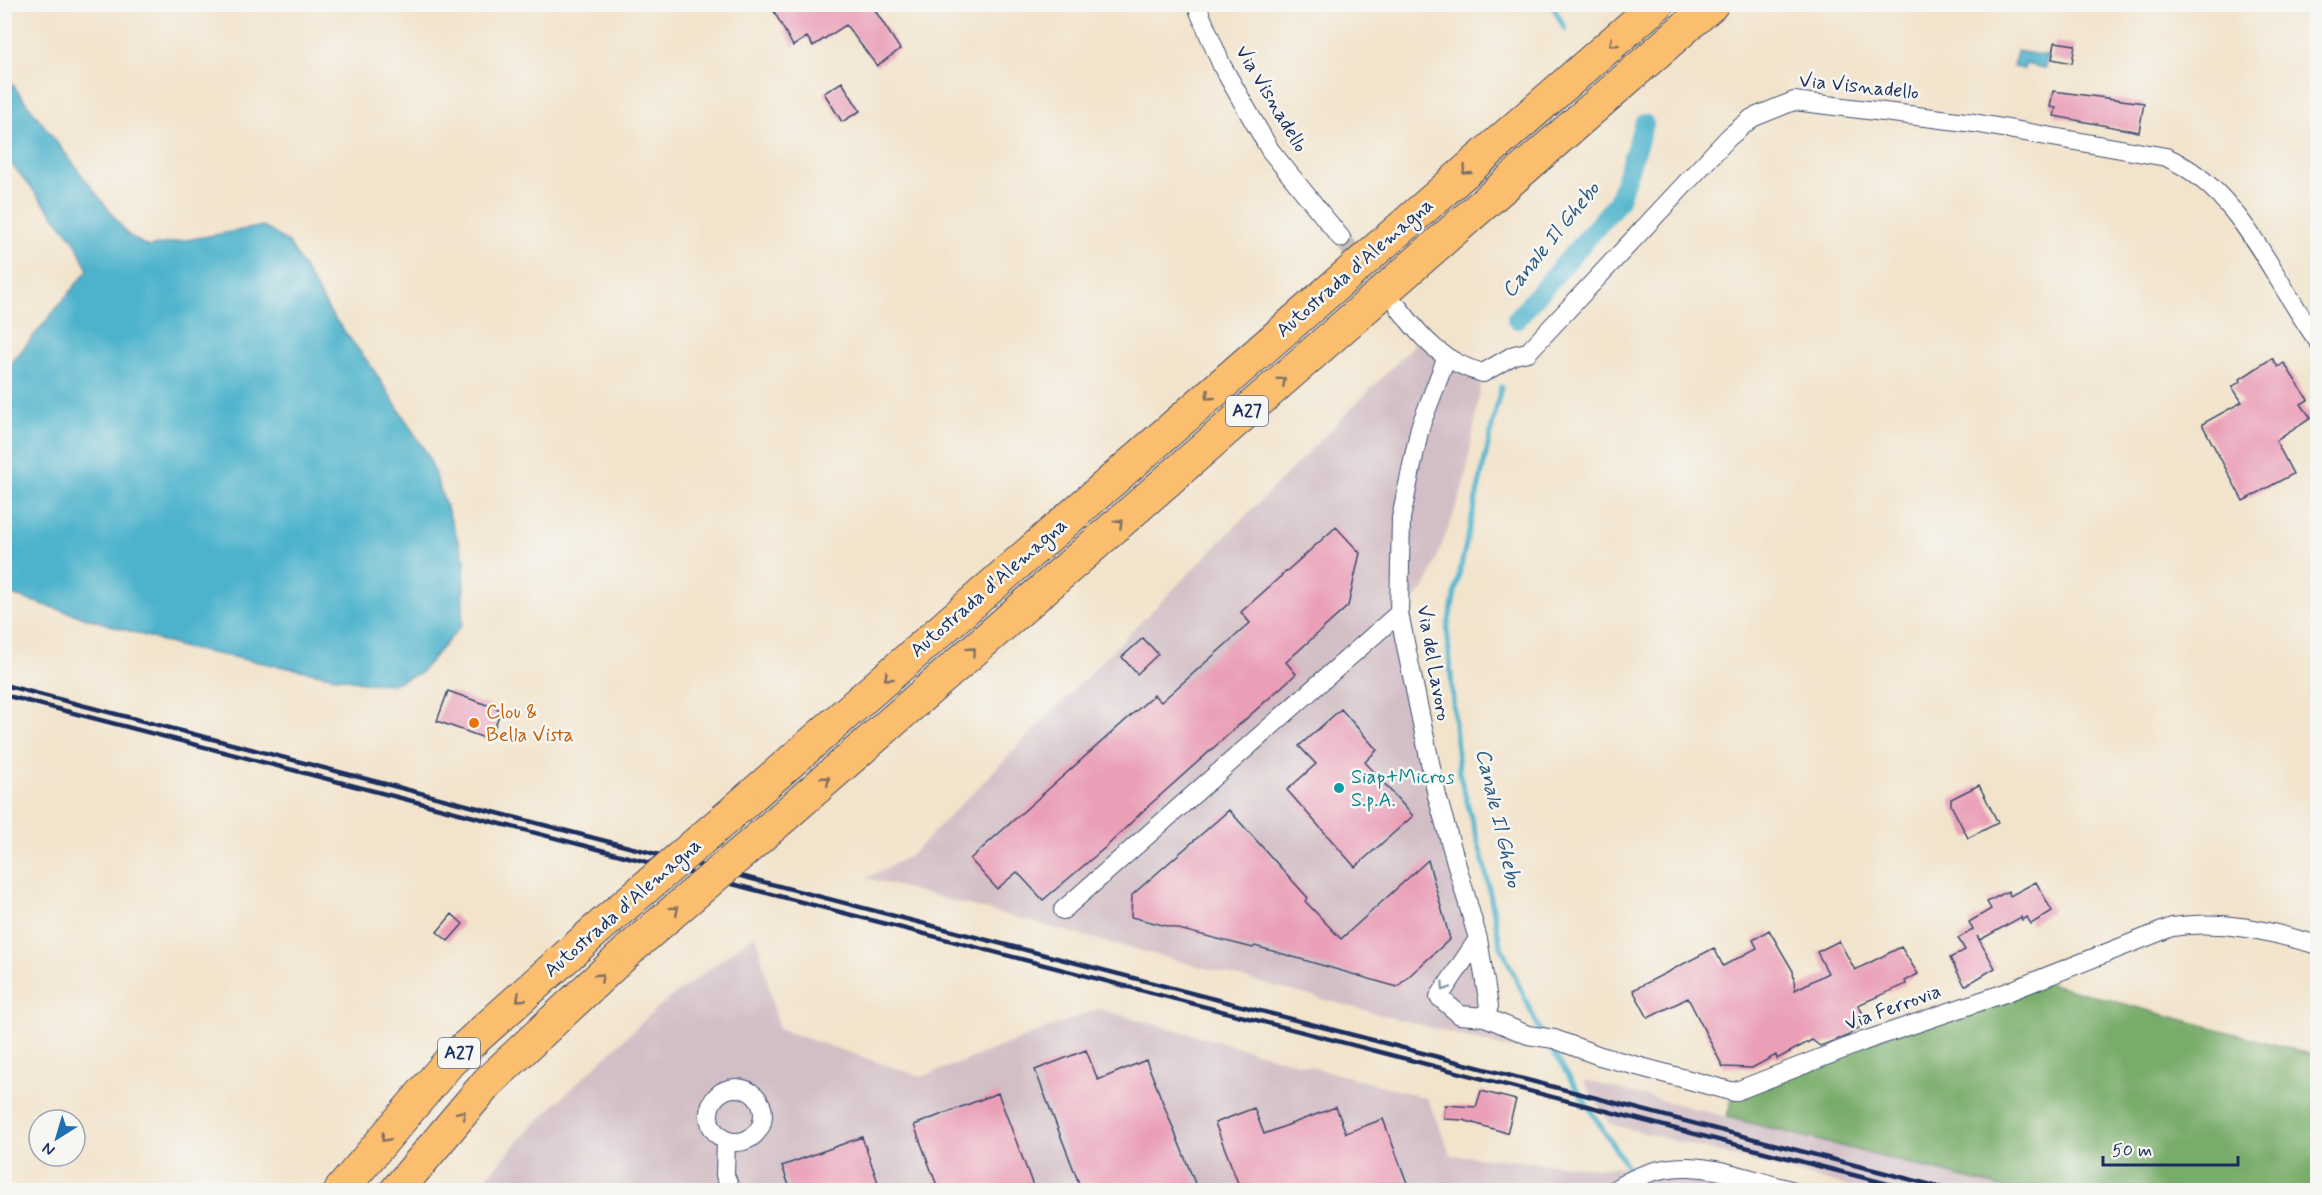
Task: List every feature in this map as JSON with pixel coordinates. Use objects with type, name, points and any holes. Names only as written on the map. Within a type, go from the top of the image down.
[{"type":"highway","name":"Autostrada d'Alemagna","points":[[341,1191],[450,1061],[595,931],[1657,4]]},
{"type":"highway","name":"Autostrada d'Alemagna","points":[[397,1191],[487,1083],[630,949],[1712,4]]},
{"type":"street","name":"Via Visnadello","points":[[1196,4],[1222,66],[1270,150],[1341,238]]},
{"type":"street","name":"Via Visnadello","points":[[1399,308],[1421,338],[1446,359],[1483,373],[1514,355],[1528,352],[1729,137],[1752,118],[1794,101],[1974,123],[2166,157],[2186,166],[2228,201],[2318,341]]},
{"type":"street","name":"Via del Lavoro","points":[[1446,359],[1420,428],[1401,518],[1398,613],[1437,796],[1478,939],[1489,1006],[1485,1017]]},
{"type":"street","points":[[1063,910],[1398,613]]},
{"type":"street","name":"Via Ferrovia","points":[[1485,1017],[1528,1035],[1554,1039],[1600,1056],[1734,1092],[1864,1041],[2005,993],[2172,927],[2200,922],[2238,926],[2318,945]]},
{"type":"street","points":[[1478,939],[1439,998],[1460,1015],[1485,1017]]},
{"type":"street","points":[[726,1140],[725,1175],[731,1191]]},
{"type":"street","points":[[1620,1187],[1645,1172],[1681,1166],[1699,1166],[1791,1191]]},
{"type":"shaded area","points":[[1421,338],[1483,373],[1464,486],[1426,587],[1399,613],[1490,1017],[1514,1050],[866,878],[910,856]]},
{"type":"shaded area","points":[[756,934],[779,1029],[922,1077],[1098,1009],[1427,1098],[1451,1155],[1599,1168],[1699,1166],[1791,1190],[475,1190],[534,1124],[657,1008]]},
{"type":"shaded area","points":[[1583,1080],[2012,1190],[1862,1190],[1610,1124]]},
{"type":"green space","points":[[2036,980],[2317,1056],[2317,1190],[2012,1190],[1727,1117],[1734,1092]]},
{"type":"water","points":[[2017,51],[2047,56],[2045,68],[2025,64],[2024,69],[2014,67]]},
{"type":"water","points":[[5,75],[128,235],[148,247],[263,226],[289,243],[331,314],[371,366],[428,455],[465,560],[462,625],[420,673],[392,684],[368,683],[185,648],[5,593],[5,371],[88,270],[74,240],[5,156]]},
{"type":"building","points":[[770,4],[871,4],[900,49],[877,66],[846,25],[813,46],[807,37],[793,46]]},
{"type":"building","points":[[2055,42],[2075,45],[2072,63],[2052,59]]},
{"type":"building","points":[[842,82],[860,111],[842,122],[824,93]]},
{"type":"building","points":[[2053,91],[2144,103],[2139,132],[2054,116],[2056,108],[2050,107]]},
{"type":"building","points":[[2272,358],[2278,367],[2284,363],[2308,400],[2301,404],[2311,418],[2276,441],[2293,474],[2243,501],[2202,424],[2242,402],[2232,387]]},
{"type":"building","points":[[1336,527],[1360,553],[1348,606],[1286,662],[1296,674],[1107,846],[1043,900],[1017,872],[997,889],[970,859],[1154,695],[1161,702],[1250,623],[1241,612]]},
{"type":"building","points":[[1143,638],[1158,654],[1137,674],[1122,657]]},
{"type":"building","points":[[448,691],[501,710],[490,740],[437,721]]},
{"type":"building","name":"Siap+Micros S.p.A.","points":[[1341,709],[1377,750],[1365,762],[1413,816],[1355,867],[1287,790],[1316,764],[1299,746]]},
{"type":"building","points":[[1979,785],[1998,823],[1968,838],[1951,805],[1951,799]]},
{"type":"building","points":[[1229,810],[1308,898],[1305,901],[1341,939],[1428,860],[1450,939],[1397,987],[1255,946],[1253,948],[1131,917],[1132,895]]},
{"type":"building","points":[[2036,882],[2052,911],[2031,924],[2027,917],[2022,920],[2021,917],[1980,940],[1977,936],[1995,968],[1965,986],[1950,958],[1965,950],[1958,938],[1973,930],[1969,922],[1991,909],[1987,902],[2008,891],[2010,896]]},
{"type":"building","points":[[452,914],[463,924],[448,941],[437,932]]},
{"type":"building","points":[[1769,930],[1793,971],[1795,990],[1828,973],[1817,952],[1839,941],[1855,970],[1901,947],[1918,974],[1905,981],[1906,984],[1858,1005],[1868,1022],[1847,1036],[1820,1046],[1812,1040],[1777,1059],[1776,1055],[1752,1068],[1723,1067],[1688,998],[1648,1018],[1633,990],[1714,948],[1723,966],[1757,948],[1753,940]]},
{"type":"building","points":[[1086,1050],[1098,1080],[1146,1060],[1198,1191],[1082,1191],[1035,1070]]},
{"type":"building","points":[[1481,1091],[1516,1100],[1507,1133],[1463,1120],[1444,1119],[1445,1105],[1476,1107]]},
{"type":"building","points":[[998,1093],[1035,1191],[939,1191],[914,1125]]},
{"type":"building","points":[[1336,1107],[1346,1133],[1383,1119],[1410,1191],[1241,1191],[1215,1123],[1254,1108],[1264,1134]]},
{"type":"building","points":[[862,1137],[881,1191],[791,1191],[782,1166]]},
{"type":"waterway","name":"Canale Il Ghebo","points":[[1552,4],[1565,29]]},
{"type":"waterway","name":"Canale Il Ghebo","points":[[1517,319],[1618,202],[1644,124]]},
{"type":"waterway","name":"Canale Il Ghebo","points":[[1501,387],[1447,629],[1459,772],[1485,868],[1500,944],[1541,1033]]},
{"type":"waterway","name":"Canale Il Ghebo","points":[[1547,1043],[1642,1190]]},
{"type":"tunnel","points":[[1341,238],[1388,295]]},
{"type":"railway","points":[[4,685],[1951,1190]]},
{"type":"railway","points":[[4,695],[1911,1190]]},
{"type":"place","name":"Clou & Bella Vista","points":[[474,723]]},
{"type":"place","name":"Siap+Micros S.p.A.","points":[[1339,788]]}]
